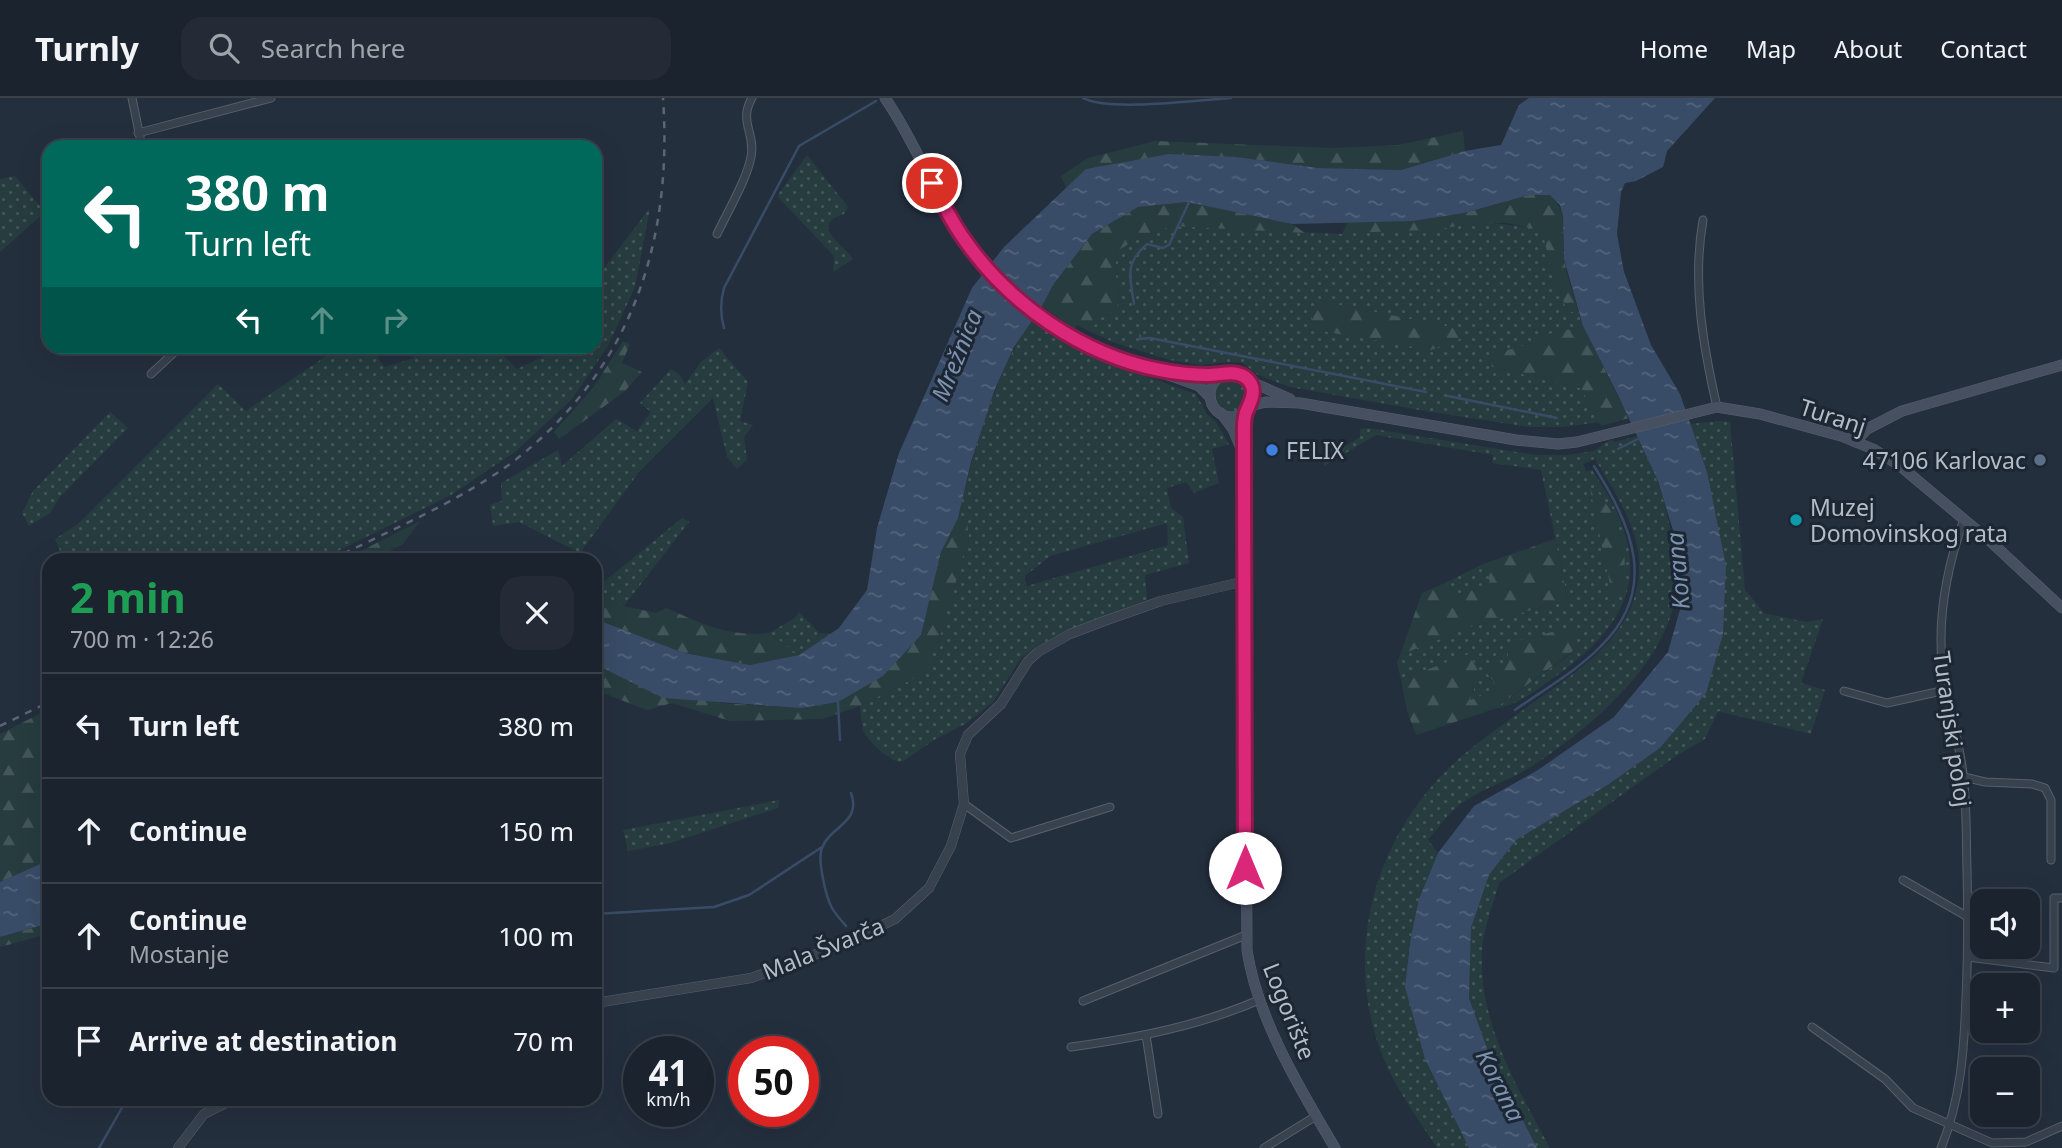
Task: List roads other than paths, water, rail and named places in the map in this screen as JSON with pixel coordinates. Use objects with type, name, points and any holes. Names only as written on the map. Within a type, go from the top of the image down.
[{"type":"main road","points":[[886,98],[953,223],[978,257],[1022,303],[1076,340],[1199,386],[1210,397],[1215,409],[1221,413],[1234,416],[1266,402],[1300,403]]},
{"type":"main road","points":[[1855,442],[1867,429],[1902,411],[2062,365]]},
{"type":"main road","points":[[1159,370],[1200,375],[1238,374],[1300,403]]},
{"type":"main road","points":[[1210,397],[1212,385],[1226,373]]},
{"type":"main road","points":[[1248,380],[1253,393],[1248,408]]},
{"type":"main road","name":"Turanj","points":[[1300,403],[1542,443],[1569,443],[1608,435],[1717,407],[1760,414],[1855,442],[1899,465],[1964,519],[2062,608]]},
{"type":"main road","name":"Logorište","points":[[1248,408],[1244,459],[1247,935],[1251,976],[1279,1045],[1335,1148]]},
{"type":"main road","name":"Logorište","points":[[1221,413],[1233,429],[1244,459]]},
{"type":"street","points":[[132,98],[140,140]]},
{"type":"street","points":[[138,133],[271,98]]},
{"type":"street","points":[[717,234],[751,160],[752,140],[745,113],[752,98]]},
{"type":"street","points":[[1703,220],[1698,250],[1698,282],[1705,353],[1717,407]]},
{"type":"street","points":[[151,374],[172,354]]},
{"type":"street","name":"Turanjski poloj","points":[[1941,1148],[1959,1090],[1964,1055],[1968,957],[1964,777],[1946,690],[1941,626],[1943,597],[1952,552],[1964,519]]},
{"type":"street","name":"Mala Švarča","points":[[602,1002],[751,978],[841,946],[895,919],[929,888],[951,846],[964,804],[960,754],[968,735],[1001,704],[1021,670],[1038,652],[1070,634],[1161,601],[1245,580]]},
{"type":"street","points":[[1844,691],[1887,702],[1946,690]]},
{"type":"street","points":[[1964,777],[1985,782],[2032,784],[2045,788],[2052,800],[2051,860]]},
{"type":"street","points":[[964,804],[1011,838],[1111,807]]},
{"type":"street","points":[[1903,880],[1968,917]]},
{"type":"street","points":[[1968,957],[2054,968],[2054,898],[2062,898]]},
{"type":"street","points":[[1083,1001],[1247,935]]},
{"type":"street","points":[[1071,1047],[1146,1035],[1202,1021],[1259,1000]]},
{"type":"street","points":[[1812,1027],[1885,1079],[1913,1108],[1950,1126],[1993,1143],[2026,1142],[2062,1126]]},
{"type":"street","points":[[1146,1035],[1158,1114]]},
{"type":"street","points":[[178,1148],[204,1114],[220,1106]]},
{"type":"street","points":[[1264,1148],[1316,1116]]},
{"type":"water","points":[[1529,98],[1715,98],[1667,151],[1663,167],[1636,181],[1625,183],[1621,192],[1617,234],[1624,272],[1651,345],[1680,394],[1707,472],[1726,566],[1723,634],[1706,693],[1660,748],[1609,784],[1516,840],[1489,875],[1471,928],[1469,998],[1489,1054],[1537,1148],[1469,1148],[1425,1059],[1405,987],[1419,899],[1438,853],[1474,806],[1538,770],[1614,717],[1668,652],[1683,599],[1680,553],[1658,481],[1583,326],[1564,259],[1563,217],[1560,205],[1550,195],[1529,195],[1464,213],[1413,221],[1292,224],[1187,202],[1138,207],[1092,234],[1053,285],[1014,347],[995,389],[971,462],[958,518],[941,552],[921,635],[883,676],[838,702],[801,708],[663,698],[602,668],[602,622],[684,653],[750,665],[799,655],[839,628],[867,590],[877,528],[899,453],[972,288],[1004,247],[1086,169],[1169,154],[1236,157],[1318,168],[1401,170],[1465,151],[1501,145],[1519,105]]},
{"type":"water","points":[[42,863],[42,925],[0,937],[0,882]]},
{"type":"waterway","points":[[1083,98],[1095,102],[1133,105],[1231,98]]},
{"type":"waterway","points":[[724,328],[721,308],[724,288],[799,146],[876,101]]},
{"type":"waterway","points":[[1134,304],[1130,271],[1135,258],[1147,244],[1163,248],[1169,245],[1190,200]]},
{"type":"waterway","points":[[1140,335],[1140,339],[1150,338],[1426,392]]},
{"type":"waterway","points":[[1448,396],[1557,418]]},
{"type":"waterway","points":[[1618,449],[1640,438]]},
{"type":"waterway","points":[[1515,710],[1592,655],[1619,624],[1630,602],[1634,556],[1619,511],[1594,466]]},
{"type":"waterway","points":[[838,702],[840,740]]},
{"type":"waterway","points":[[846,926],[830,903],[823,878],[821,854],[831,834],[849,818],[853,803],[851,793]]},
{"type":"waterway","points":[[602,914],[714,907],[749,895],[822,847]]},
{"type":"waterway","points":[[99,1148],[123,1106]]},
{"type":"railway","points":[[345,553],[448,502],[493,476],[554,425],[588,386],[615,344],[636,299],[651,252],[660,203],[664,151],[663,98]]},
{"type":"railway","points":[[0,726],[42,705]]},
{"type":"place","name":"FELIX","points":[[1272,450]]},
{"type":"place","name":"47106 Karlovac","points":[[2040,460]]},
{"type":"place","name":"Muzej Domovinskog rata","points":[[1796,520]]},
{"type":"water label","name":"Mrežnica","points":[[956,355]]},
{"type":"water label","name":"Korana","points":[[1677,571]]},
{"type":"water label","name":"Korana","points":[[1501,1085]]}]
